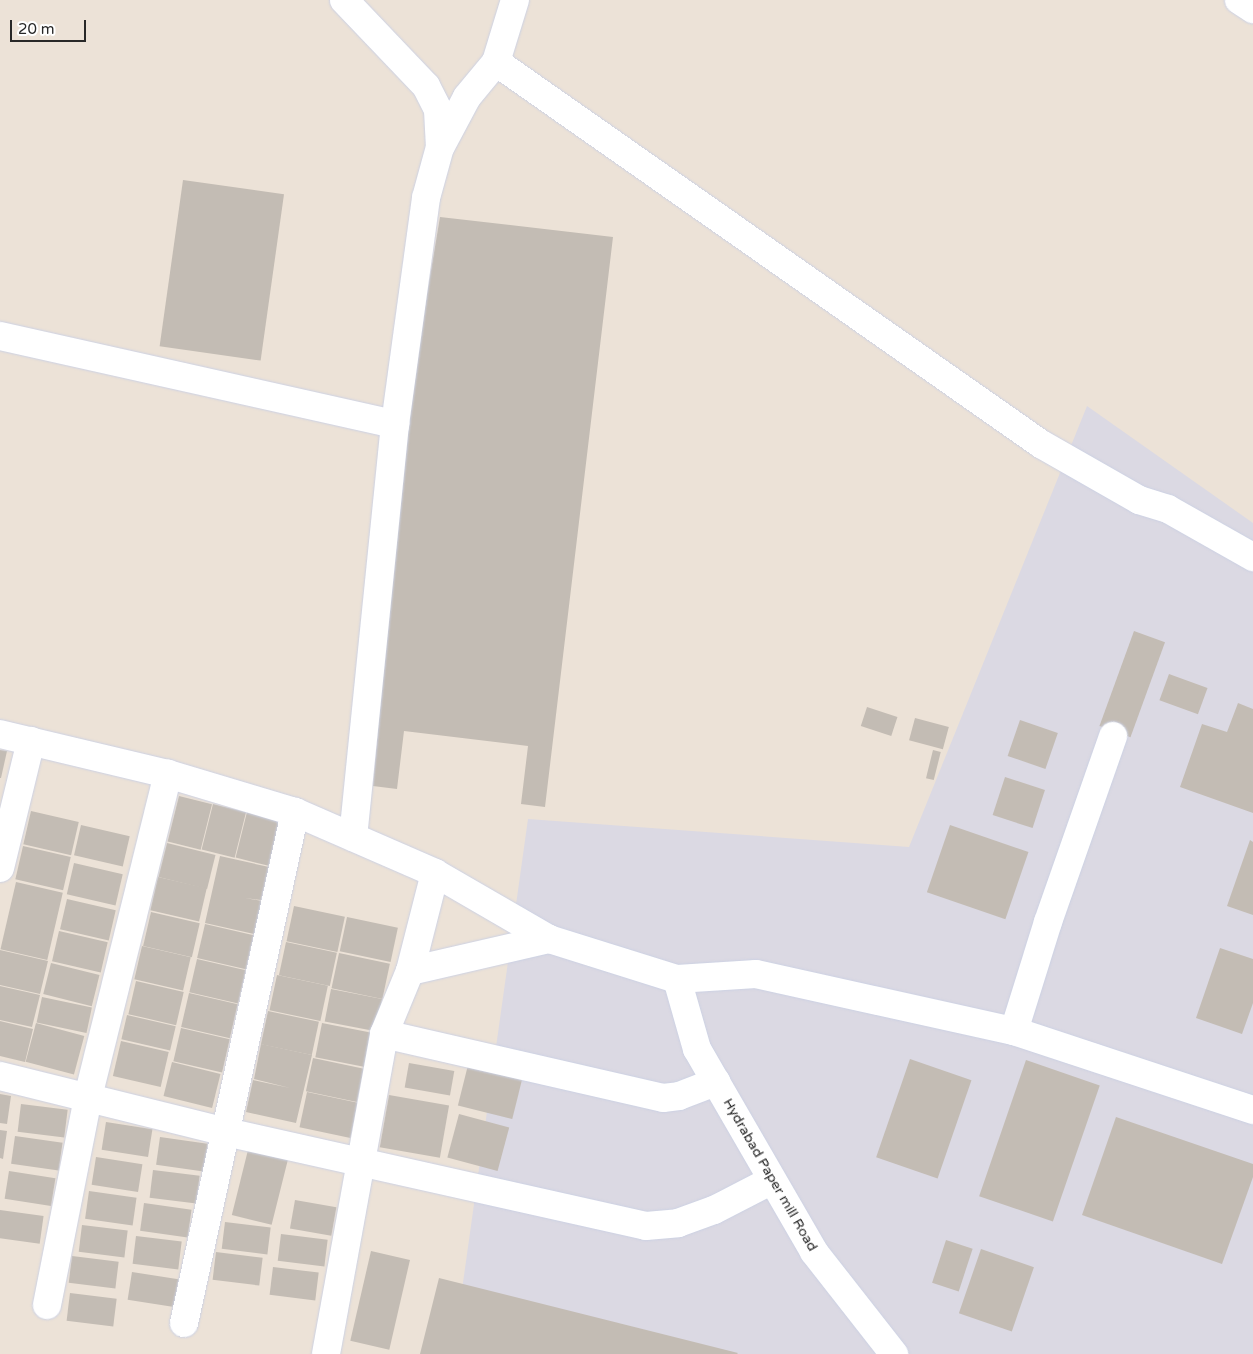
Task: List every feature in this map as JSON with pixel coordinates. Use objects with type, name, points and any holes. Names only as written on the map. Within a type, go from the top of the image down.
[{"type":"street","points":[[344,0],[426,86],[438,110],[440,147]]},
{"type":"street","points":[[353,836],[395,424],[426,198],[440,147],[467,97],[496,62],[516,0]]},
{"type":"street","points":[[1239,0],[1253,9]]},
{"type":"street","points":[[496,62],[1041,444],[1139,500],[1168,509],[1253,557]]},
{"type":"street","points":[[0,336],[395,424]]},
{"type":"street","points":[[0,734],[168,774],[295,812],[435,872],[549,939],[677,979],[756,974],[1014,1031],[1253,1110]]},
{"type":"street","points":[[1014,1031],[1051,913],[1113,736]]},
{"type":"street","points":[[0,868],[31,741]]},
{"type":"street","points":[[46,1305],[88,1097],[168,774]]},
{"type":"street","points":[[184,1323],[295,812]]},
{"type":"street","points":[[326,1354],[384,1034],[410,970],[435,872]]},
{"type":"street","points":[[410,970],[549,939]]},
{"type":"street","name":"Hydrabad Paper mill Road","points":[[677,979],[697,1049],[772,1180],[814,1252],[894,1354]]},
{"type":"street","points":[[384,1034],[663,1098],[679,1096],[716,1082]]},
{"type":"street","points":[[0,1076],[226,1132],[646,1226],[678,1223],[714,1210],[772,1180]]},
{"type":"shaded area","points":[[1087,406],[1253,523],[1253,1354],[453,1354],[528,819],[909,847]]},
{"type":"building","points":[[183,180],[284,194],[261,361],[160,346]]},
{"type":"building","points":[[440,217],[613,237],[545,807],[521,804],[528,746],[404,731],[397,789],[373,786],[405,425]]},
{"type":"building","points":[[1134,631],[1165,642],[1130,737],[1099,726]]},
{"type":"building","points":[[1169,674],[1208,688],[1198,714],[1159,700]]},
{"type":"building","points":[[1238,703],[1253,709],[1253,813],[1180,787],[1202,724],[1227,732]]},
{"type":"building","points":[[867,707],[897,717],[891,736],[861,726]]},
{"type":"building","points":[[915,718],[949,727],[943,749],[909,740]]},
{"type":"building","points":[[1020,720],[1058,733],[1045,769],[1008,756]]},
{"type":"building","points":[[0,750],[7,751],[1,778],[0,778]]},
{"type":"building","points":[[933,750],[941,752],[934,780],[926,778]]},
{"type":"building","points":[[1005,777],[1045,790],[1033,828],[993,815]]},
{"type":"building","points":[[179,796],[212,804],[201,850],[168,842]]},
{"type":"building","points":[[213,804],[246,812],[235,858],[202,850]]},
{"type":"building","points":[[31,811],[79,822],[71,855],[23,844]]},
{"type":"building","points":[[247,812],[280,820],[269,866],[236,858]]},
{"type":"building","points":[[81,825],[130,836],[123,866],[74,855]]},
{"type":"building","points":[[950,825],[1028,852],[1005,919],[927,892]]},
{"type":"building","points":[[1250,840],[1253,842],[1253,915],[1227,906]]},
{"type":"building","points":[[167,843],[216,855],[207,889],[159,877]]},
{"type":"building","points":[[23,846],[71,857],[63,890],[15,879]]},
{"type":"building","points":[[220,856],[269,867],[261,900],[245,898],[262,901],[254,934],[205,923]]},
{"type":"building","points":[[74,863],[123,874],[116,905],[67,894]]},
{"type":"building","points":[[158,877],[207,888],[199,921],[150,910]]},
{"type":"building","points":[[16,882],[63,893],[47,960],[0,949]]},
{"type":"building","points":[[67,899],[116,910],[109,940],[60,929]]},
{"type":"building","points":[[294,906],[345,917],[337,952],[287,941]]},
{"type":"building","points":[[151,912],[200,923],[192,957],[143,946]]},
{"type":"building","points":[[347,917],[398,928],[391,962],[340,951]]},
{"type":"building","points":[[205,924],[254,935],[246,969],[197,958]]},
{"type":"building","points":[[59,931],[108,942],[101,972],[52,961]]},
{"type":"building","points":[[286,942],[337,953],[330,986],[279,975]]},
{"type":"building","points":[[142,946],[191,957],[183,990],[134,979]]},
{"type":"building","points":[[1220,948],[1253,959],[1253,1003],[1242,1034],[1196,1018]]},
{"type":"building","points":[[0,950],[48,961],[40,994],[0,985]]},
{"type":"building","points":[[339,953],[390,964],[382,999],[332,988]]},
{"type":"building","points":[[197,959],[246,970],[238,1003],[189,992]]},
{"type":"building","points":[[51,963],[100,975],[92,1006],[43,994]]},
{"type":"building","points":[[277,975],[328,986],[320,1021],[270,1010]]},
{"type":"building","points":[[136,981],[184,992],[176,1025],[128,1014]]},
{"type":"building","points":[[0,986],[40,995],[32,1027],[0,1020]]},
{"type":"building","points":[[331,989],[382,999],[376,1031],[325,1021]]},
{"type":"building","points":[[189,993],[238,1004],[230,1038],[181,1027]]},
{"type":"building","points":[[42,997],[92,1008],[86,1033],[37,1022]]},
{"type":"building","points":[[268,1011],[319,1022],[312,1055],[261,1044]]},
{"type":"building","points":[[127,1015],[176,1026],[170,1051],[121,1039]]},
{"type":"building","points":[[0,1021],[33,1029],[25,1062],[0,1056]]},
{"type":"building","points":[[36,1023],[84,1036],[74,1075],[26,1062]]},
{"type":"building","points":[[322,1023],[373,1033],[366,1067],[315,1057]]},
{"type":"building","points":[[181,1028],[230,1039],[222,1072],[173,1061]]},
{"type":"building","points":[[121,1041],[169,1052],[161,1087],[113,1076]]},
{"type":"building","points":[[261,1044],[312,1055],[296,1123],[246,1112],[253,1080],[290,1088],[254,1079]]},
{"type":"building","points":[[470,1057],[524,1071],[512,1119],[458,1106]]},
{"type":"building","points":[[313,1058],[364,1069],[357,1102],[306,1091]]},
{"type":"building","points":[[910,1059],[971,1080],[938,1178],[876,1157]]},
{"type":"building","points":[[1026,1060],[1100,1085],[1053,1222],[979,1196]]},
{"type":"building","points":[[172,1062],[221,1074],[212,1108],[164,1096]]},
{"type":"building","points":[[409,1063],[454,1071],[450,1096],[405,1088]]},
{"type":"building","points":[[307,1092],[358,1103],[350,1138],[300,1127]]},
{"type":"building","points":[[0,1094],[11,1096],[7,1124],[0,1123]]},
{"type":"building","points":[[389,1095],[449,1106],[440,1158],[380,1147]]},
{"type":"building","points":[[21,1104],[68,1110],[64,1138],[18,1132]]},
{"type":"building","points":[[459,1114],[509,1127],[498,1171],[447,1157]]},
{"type":"building","points":[[1116,1117],[1253,1164],[1253,1177],[1222,1264],[1082,1215]]},
{"type":"building","points":[[106,1122],[152,1129],[148,1157],[102,1150]]},
{"type":"building","points":[[0,1130],[7,1131],[3,1159],[0,1158]]},
{"type":"building","points":[[15,1136],[63,1143],[59,1170],[11,1164]]},
{"type":"building","points":[[160,1137],[208,1144],[204,1171],[156,1165]]},
{"type":"building","points":[[249,1146],[289,1156],[272,1225],[232,1215]]},
{"type":"building","points":[[96,1157],[142,1164],[138,1192],[92,1185]]},
{"type":"building","points":[[153,1170],[200,1176],[196,1204],[150,1198]]},
{"type":"building","points":[[9,1171],[55,1178],[51,1206],[5,1199]]},
{"type":"building","points":[[89,1191],[137,1198],[133,1225],[85,1219]]},
{"type":"building","points":[[295,1200],[336,1207],[331,1236],[290,1229]]},
{"type":"building","points":[[144,1203],[192,1210],[188,1237],[140,1231]]},
{"type":"building","points":[[0,1210],[44,1216],[40,1244],[0,1238]]},
{"type":"building","points":[[225,1222],[271,1228],[267,1254],[222,1249]]},
{"type":"building","points":[[82,1225],[128,1231],[124,1257],[79,1252]]},
{"type":"building","points":[[281,1234],[328,1240],[324,1267],[278,1261]]},
{"type":"building","points":[[136,1236],[182,1242],[178,1269],[133,1264]]},
{"type":"building","points":[[946,1240],[973,1249],[959,1291],[932,1283]]},
{"type":"building","points":[[981,1249],[1034,1267],[1012,1332],[959,1313]]},
{"type":"building","points":[[371,1251],[410,1260],[389,1350],[350,1341]]},
{"type":"building","points":[[216,1252],[263,1258],[259,1286],[213,1280]]},
{"type":"building","points":[[72,1256],[119,1262],[115,1289],[69,1283]]},
{"type":"building","points":[[273,1267],[319,1273],[315,1300],[270,1295]]},
{"type":"building","points":[[132,1272],[178,1279],[174,1307],[128,1300]]},
{"type":"building","points":[[439,1278],[738,1353],[420,1354]]},
{"type":"building","points":[[70,1293],[117,1299],[113,1327],[67,1321]]}]
